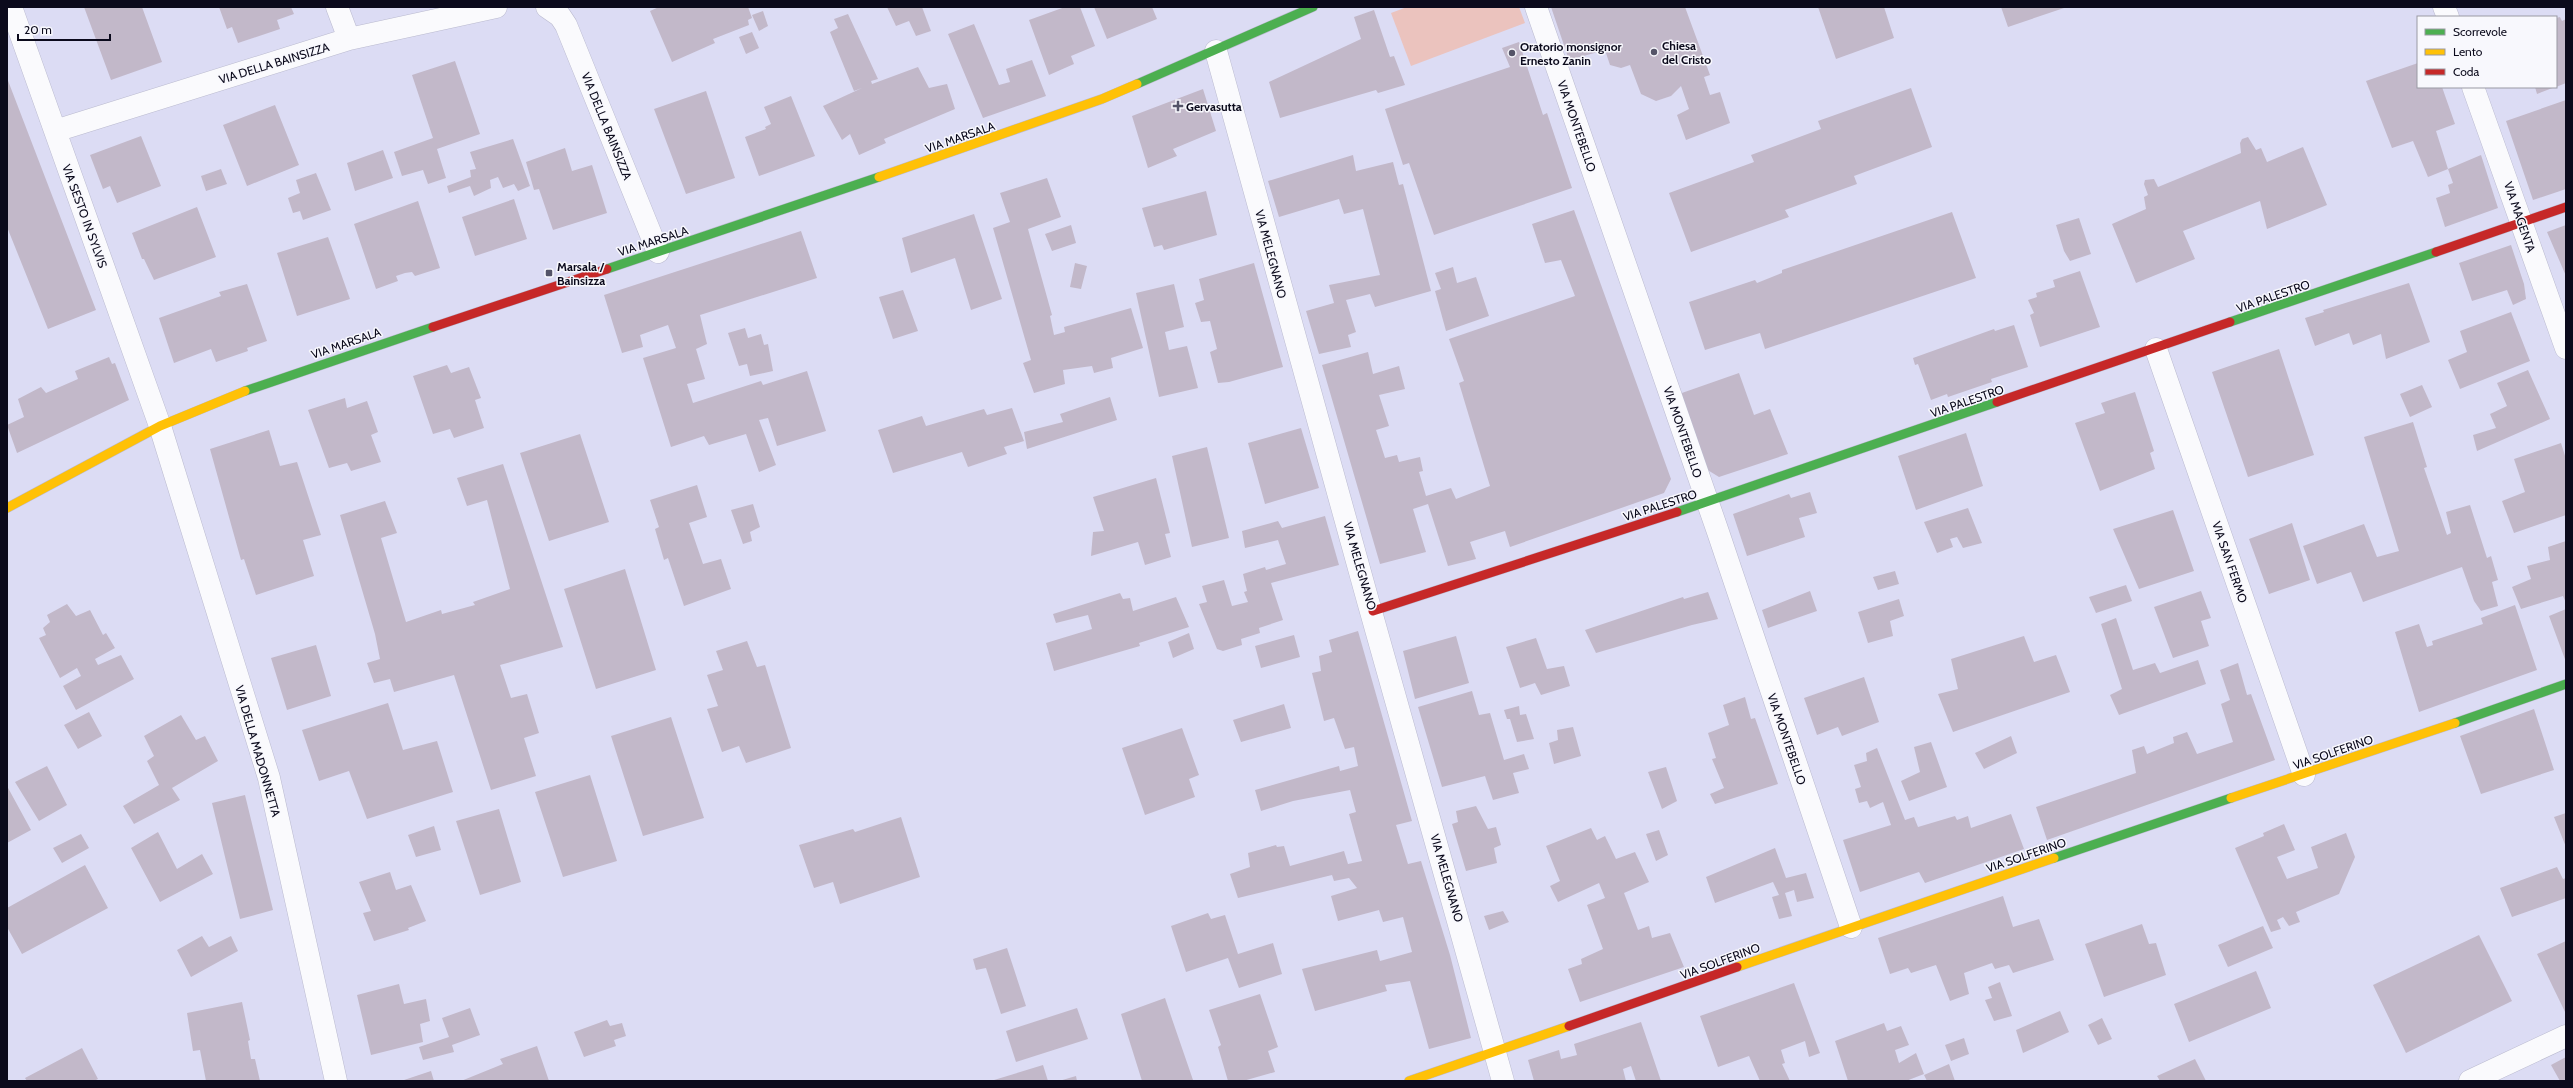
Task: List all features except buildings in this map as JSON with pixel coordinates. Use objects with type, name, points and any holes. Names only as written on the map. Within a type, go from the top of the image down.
[{"type":"street","name":"VIA SESTO IN SYLVIS","points":[[11,7],[160,426]]},
{"type":"street","points":[[337,7],[349,40]]},
{"type":"street","name":"VIA DELLA BAINSIZZA","points":[[55,131],[349,40],[496,7]]},
{"type":"street","name":"VIA DELLA BAINSIZZA","points":[[547,7],[560,16],[566,25],[658,252]]},
{"type":"street","name":"VIA MARSALA","points":[[7,508],[160,426],[245,391],[472,313],[790,209],[1102,99],[1216,51],[1312,7]]},
{"type":"street","name":"VIA MONTEBELLO","points":[[1536,7],[1707,502],[1851,927]]},
{"type":"street","name":"VIA MELEGNANO","points":[[1216,51],[1298,353],[1373,611],[1503,1081]]},
{"type":"street","name":"VIA MAGENTA","points":[[2473,88],[2566,348]]},
{"type":"street","name":"VIA PALESTRO","points":[[1373,611],[1707,502],[2566,207]]},
{"type":"street","name":"VIA SAN FERMO","points":[[2156,349],[2304,775]]},
{"type":"street","name":"VIA DELLA MADONNETTA","points":[[160,426],[269,778],[336,1081]]},
{"type":"street","name":"VIA SOLFERINO","points":[[1409,1081],[1496,1054],[1851,927],[2304,775],[2566,684]]},
{"type":"street","points":[[2470,1081],[2566,1036]]},
{"type":"shaded area","points":[[1407,7],[1519,7],[1525,23],[1411,66],[1391,13]]},
{"type":"traffic: fast","points":[[1137,84],[1313,7]]},
{"type":"traffic: fast","points":[[607,269],[879,177]]},
{"type":"traffic: fast","points":[[2230,322],[2436,252]]},
{"type":"traffic: fast","points":[[245,391],[433,327]]},
{"type":"traffic: fast","points":[[1677,512],[1997,402]]},
{"type":"traffic: fast","points":[[2455,723],[2566,684]]},
{"type":"traffic: fast","points":[[2054,858],[2231,798]]},
{"type":"traffic: slow","points":[[879,177],[1102,99],[1137,84]]},
{"type":"traffic: slow","points":[[7,508],[160,426],[245,391]]},
{"type":"traffic: slow","points":[[2231,798],[2455,723]]},
{"type":"traffic: slow","points":[[1737,967],[2054,858]]},
{"type":"traffic: slow","points":[[1409,1081],[1569,1026]]},
{"type":"traffic: jam","points":[[2436,252],[2566,207]]},
{"type":"traffic: jam","points":[[433,327],[607,269]]},
{"type":"traffic: jam","points":[[1997,402],[2230,322]]},
{"type":"traffic: jam","points":[[1373,611],[1677,512]]},
{"type":"traffic: jam","points":[[1569,1026],[1737,967]]},
{"type":"place","name":"Chiesa del Cristo","points":[[1654,52]]},
{"type":"place","name":"Oratorio monsignor Ernesto Zanin","points":[[1512,53]]},
{"type":"place","name":"Gervasutta","points":[[1178,106]]},
{"type":"place","name":"Marsala / Bainsizza","points":[[549,273]]}]
